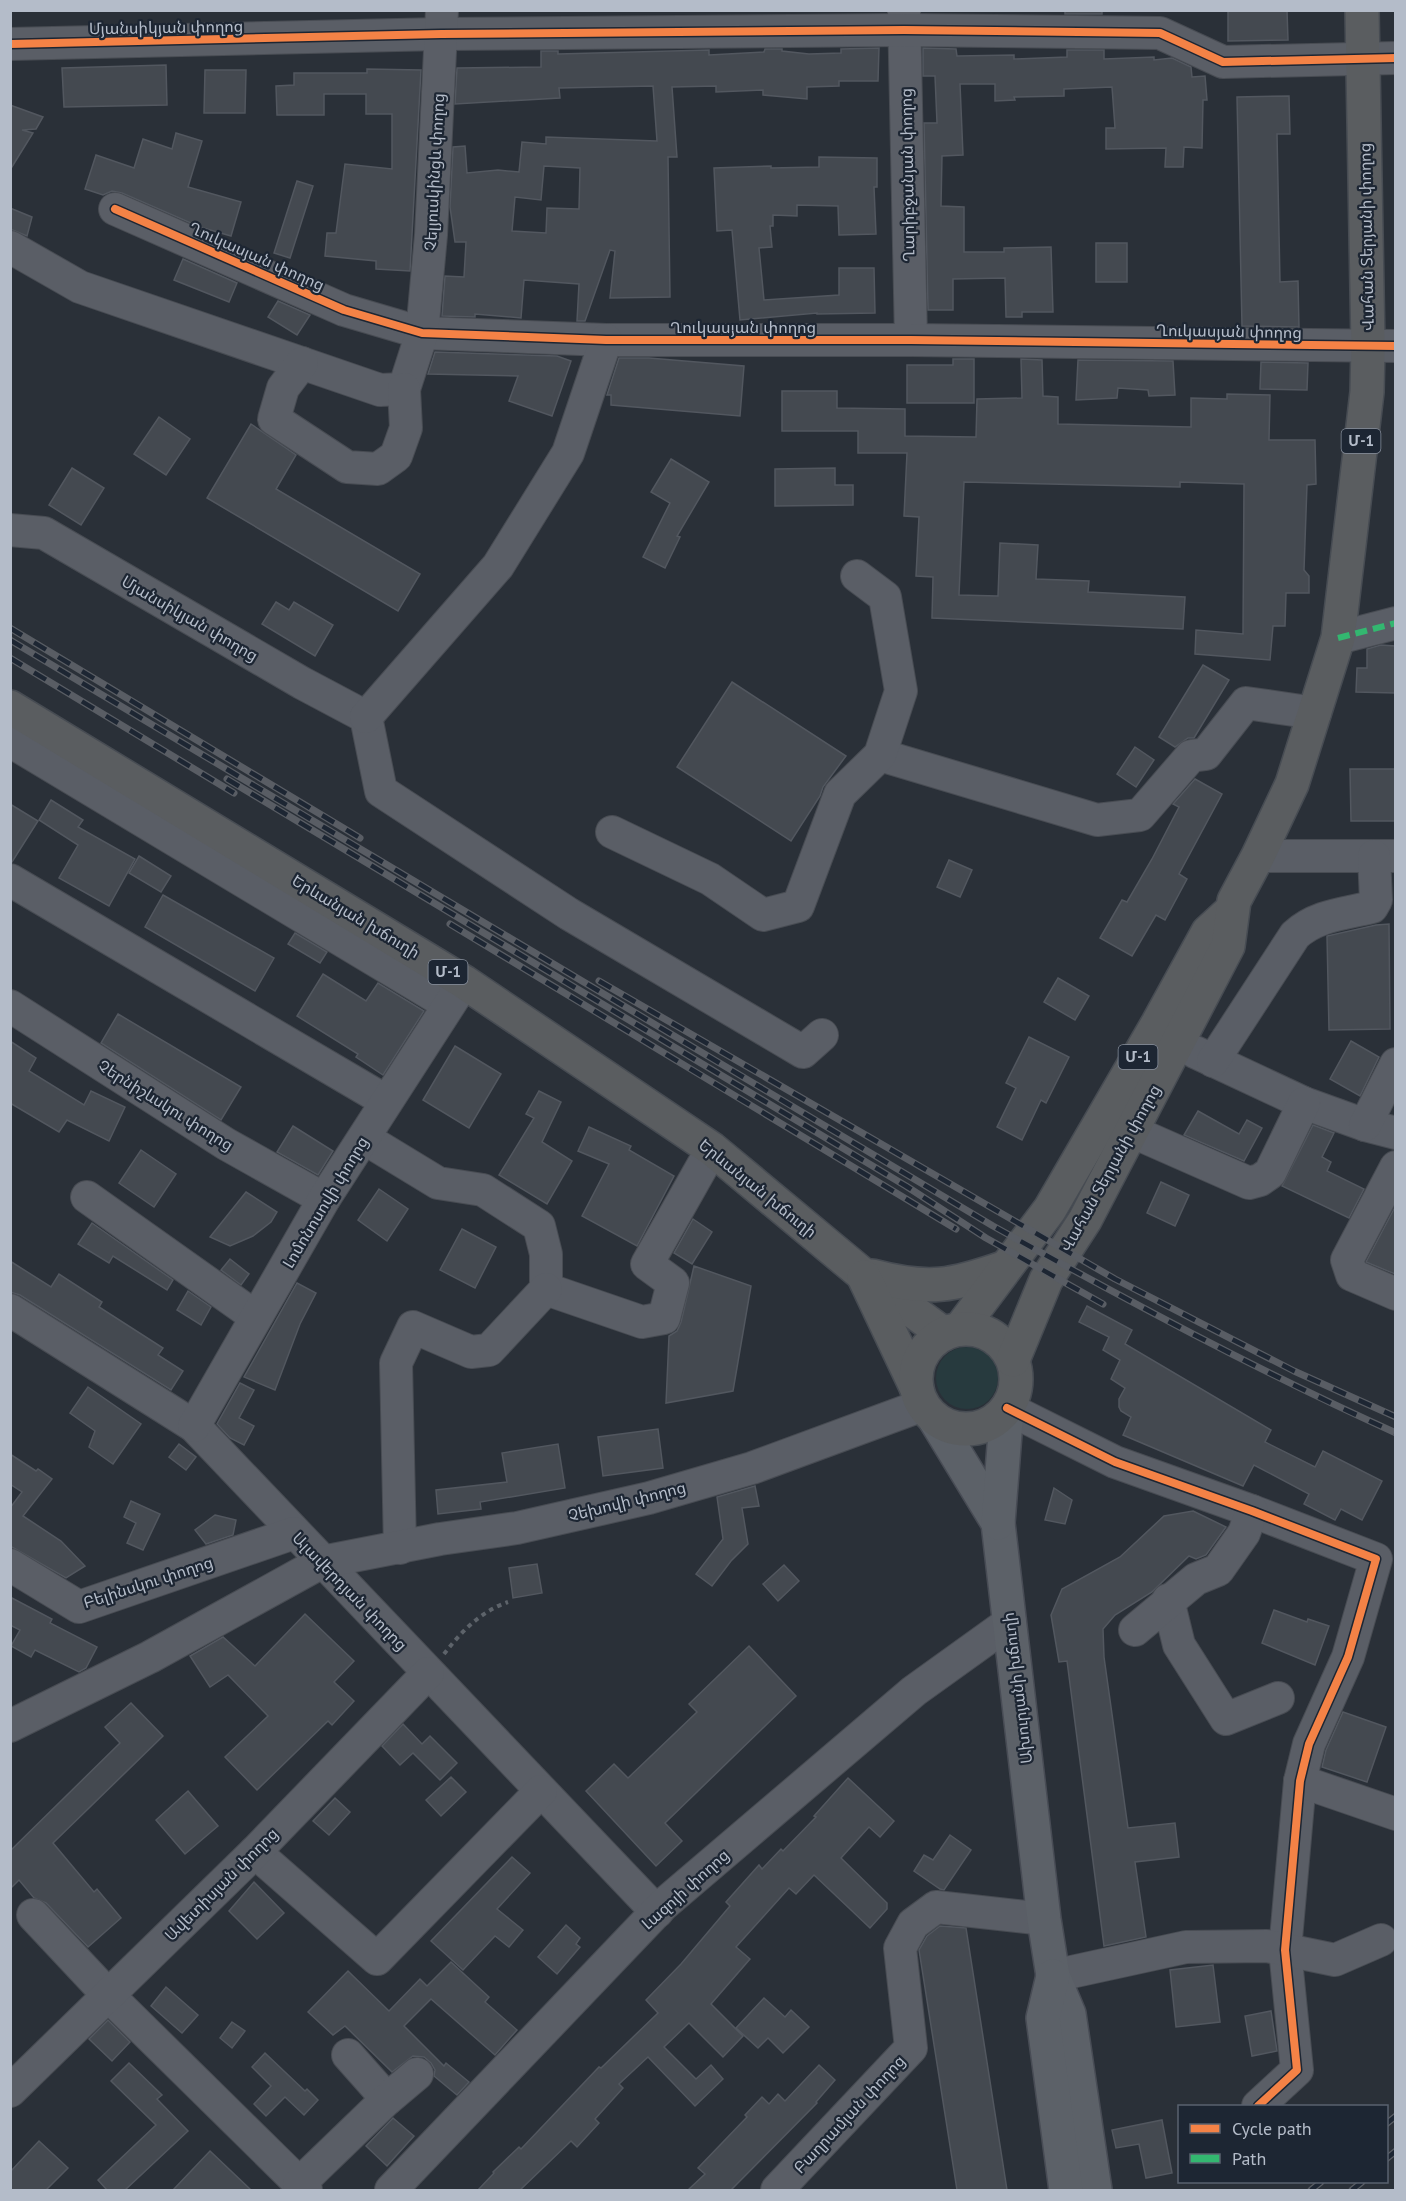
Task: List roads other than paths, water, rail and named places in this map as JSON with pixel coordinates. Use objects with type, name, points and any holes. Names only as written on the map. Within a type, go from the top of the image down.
[{"type":"highway","name":"Վահան Տերյանի փողոց","points":[[1013,1360],[1046,1281],[1085,1220],[1228,946],[1234,901],[1292,784],[1338,638],[1367,392],[1382,346],[1363,58],[1362,10]]},
{"type":"highway","name":"Երևանյան խճուղի","points":[[10,707],[456,993],[712,1149],[861,1273],[952,1331]]},
{"type":"highway","name":"Վահան Տերյանի փողոց","points":[[952,1331],[1006,1267],[1050,1209],[1208,932],[1232,910]]},
{"type":"highway","points":[[861,1273],[926,1286],[970,1280],[1006,1267]]},
{"type":"highway","name":"Երևանյան խճուղի","points":[[861,1273],[925,1404]]},
{"type":"highway","points":[[976,1329],[992,1336],[1004,1346],[1013,1360],[1016,1377],[1014,1393],[1007,1408],[995,1420],[981,1427],[964,1429],[948,1426],[925,1404],[917,1373],[921,1357],[930,1343],[952,1331],[976,1329]]},
{"type":"main road","name":"Ախուրյանի խճուղի","points":[[925,1404],[998,1523],[1044,1919],[1053,1976],[1069,2014],[1095,2190]]},
{"type":"main road","points":[[998,1523],[1007,1408]]},
{"type":"main road","name":"Ախուրյանի խճուղի","points":[[1053,1976],[1043,2018],[1066,2190]]},
{"type":"street","name":"Մյանսիկյան փողոց","points":[[10,44],[441,22],[904,20],[1160,33],[1223,62],[1395,58]]},
{"type":"street","name":"Ղարիբջանյան փողոց","points":[[904,20],[911,340]]},
{"type":"street","name":"Չելյուսկինցև փողոց","points":[[422,333],[431,234],[441,22]]},
{"type":"street","name":"Ղուկասյան փողոց","points":[[115,209],[344,310],[422,333],[606,340],[911,340],[1382,346]]},
{"type":"street","points":[[10,247],[80,287],[380,390],[404,389]]},
{"type":"street","points":[[302,363],[283,388],[274,419],[347,467],[378,469],[396,456],[406,428],[404,389],[422,333]]},
{"type":"street","points":[[606,340],[568,453],[498,566],[366,717],[381,790],[569,914],[803,1052],[822,1035]]},
{"type":"street","name":"Մյանսիկյան փողոց","points":[[10,530],[44,533],[302,683],[366,717]]},
{"type":"street","points":[[612,832],[710,879],[763,915],[798,906],[840,794],[880,755],[901,690],[885,597],[856,576]]},
{"type":"street","points":[[1338,638],[1395,623]]},
{"type":"street","points":[[880,755],[1097,820],[1140,815],[1191,756],[1206,754],[1246,703],[1315,713]]},
{"type":"street","points":[[10,741],[456,993]]},
{"type":"street","points":[[1213,1061],[1295,935],[1307,924],[1322,918],[1372,907],[1376,900],[1385,856],[1258,856]]},
{"type":"street","points":[[10,880],[386,1101]]},
{"type":"street","name":"Լոմոնոսովի փողոց","points":[[194,1426],[324,1199],[456,993]]},
{"type":"street","name":"Չերնիշևսկու փողոց","points":[[10,1006],[226,1144],[324,1199]]},
{"type":"street","points":[[1178,1045],[1304,1103],[1395,1133]]},
{"type":"street","points":[[1365,1125],[1395,1064]]},
{"type":"street","points":[[1131,1131],[1248,1183],[1260,1180],[1270,1173],[1304,1103]]},
{"type":"street","points":[[364,1138],[438,1183],[483,1190],[539,1226],[546,1254],[546,1289],[489,1350],[471,1352],[413,1327],[396,1363],[400,1548]]},
{"type":"street","points":[[546,1289],[642,1322],[664,1318],[673,1283],[647,1264],[712,1149]]},
{"type":"street","points":[[1395,1167],[1347,1260],[1352,1275],[1395,1294]]},
{"type":"street","points":[[87,1197],[256,1317]]},
{"type":"street","name":"Ալավերդյան փողոց","points":[[10,1311],[194,1426],[657,1912]]},
{"type":"street","name":"Չեխովի փողոց","points":[[10,1726],[150,1657],[322,1562],[440,1539],[517,1528],[649,1498],[753,1468],[925,1404]]},
{"type":"street","points":[[1007,1408],[1115,1462],[1252,1510],[1376,1559],[1348,1657],[1309,1743],[1300,1781],[1285,1950],[1297,2070],[1259,2105]]},
{"type":"street","points":[[1135,1630],[1168,1600],[1196,1579],[1218,1570],[1244,1533],[1252,1510]]},
{"type":"street","name":"Բելինսկու փողոց","points":[[10,1565],[79,1607],[294,1533]]},
{"type":"street","points":[[1168,1600],[1179,1645],[1226,1719],[1278,1698]]},
{"type":"street","name":"Լազոյի փողոց","points":[[391,2190],[657,1912],[914,1690],[1010,1622]]},
{"type":"street","name":"Ավետիսյան փողոց","points":[[10,2091],[255,1852],[428,1673]]},
{"type":"street","points":[[1300,1781],[1395,1814]]},
{"type":"street","points":[[255,1852],[377,1959],[541,1791]]},
{"type":"street","name":"Բաղրամյան փողոց","points":[[777,2190],[911,2048],[900,1948],[913,1924],[936,1907],[1044,1919]]},
{"type":"street","points":[[33,1916],[108,1995],[302,2187],[387,2099],[417,2074]]},
{"type":"street","points":[[1053,1976],[1186,1947],[1267,1946],[1335,1960],[1381,1940]]},
{"type":"street","points":[[348,2055],[387,2099]]},
{"type":"railway","points":[[10,628],[360,838]]},
{"type":"railway","points":[[10,640],[993,1226],[1192,1334],[1396,1433]]},
{"type":"railway","points":[[10,658],[234,793]]},
{"type":"railway","points":[[227,779],[906,1186],[986,1238],[1103,1304]]},
{"type":"railway","points":[[450,924],[956,1229]]},
{"type":"railway","points":[[599,981],[1115,1279],[1294,1371],[1396,1417]]},
{"type":"railway","points":[[1388,2122],[1396,2116]]},
{"type":"railway","points":[[1388,2157],[1396,2151]]},
{"type":"railway","points":[[1311,2190],[1320,2183]]},
{"type":"railway","points":[[1352,2190],[1361,2183]]}]
